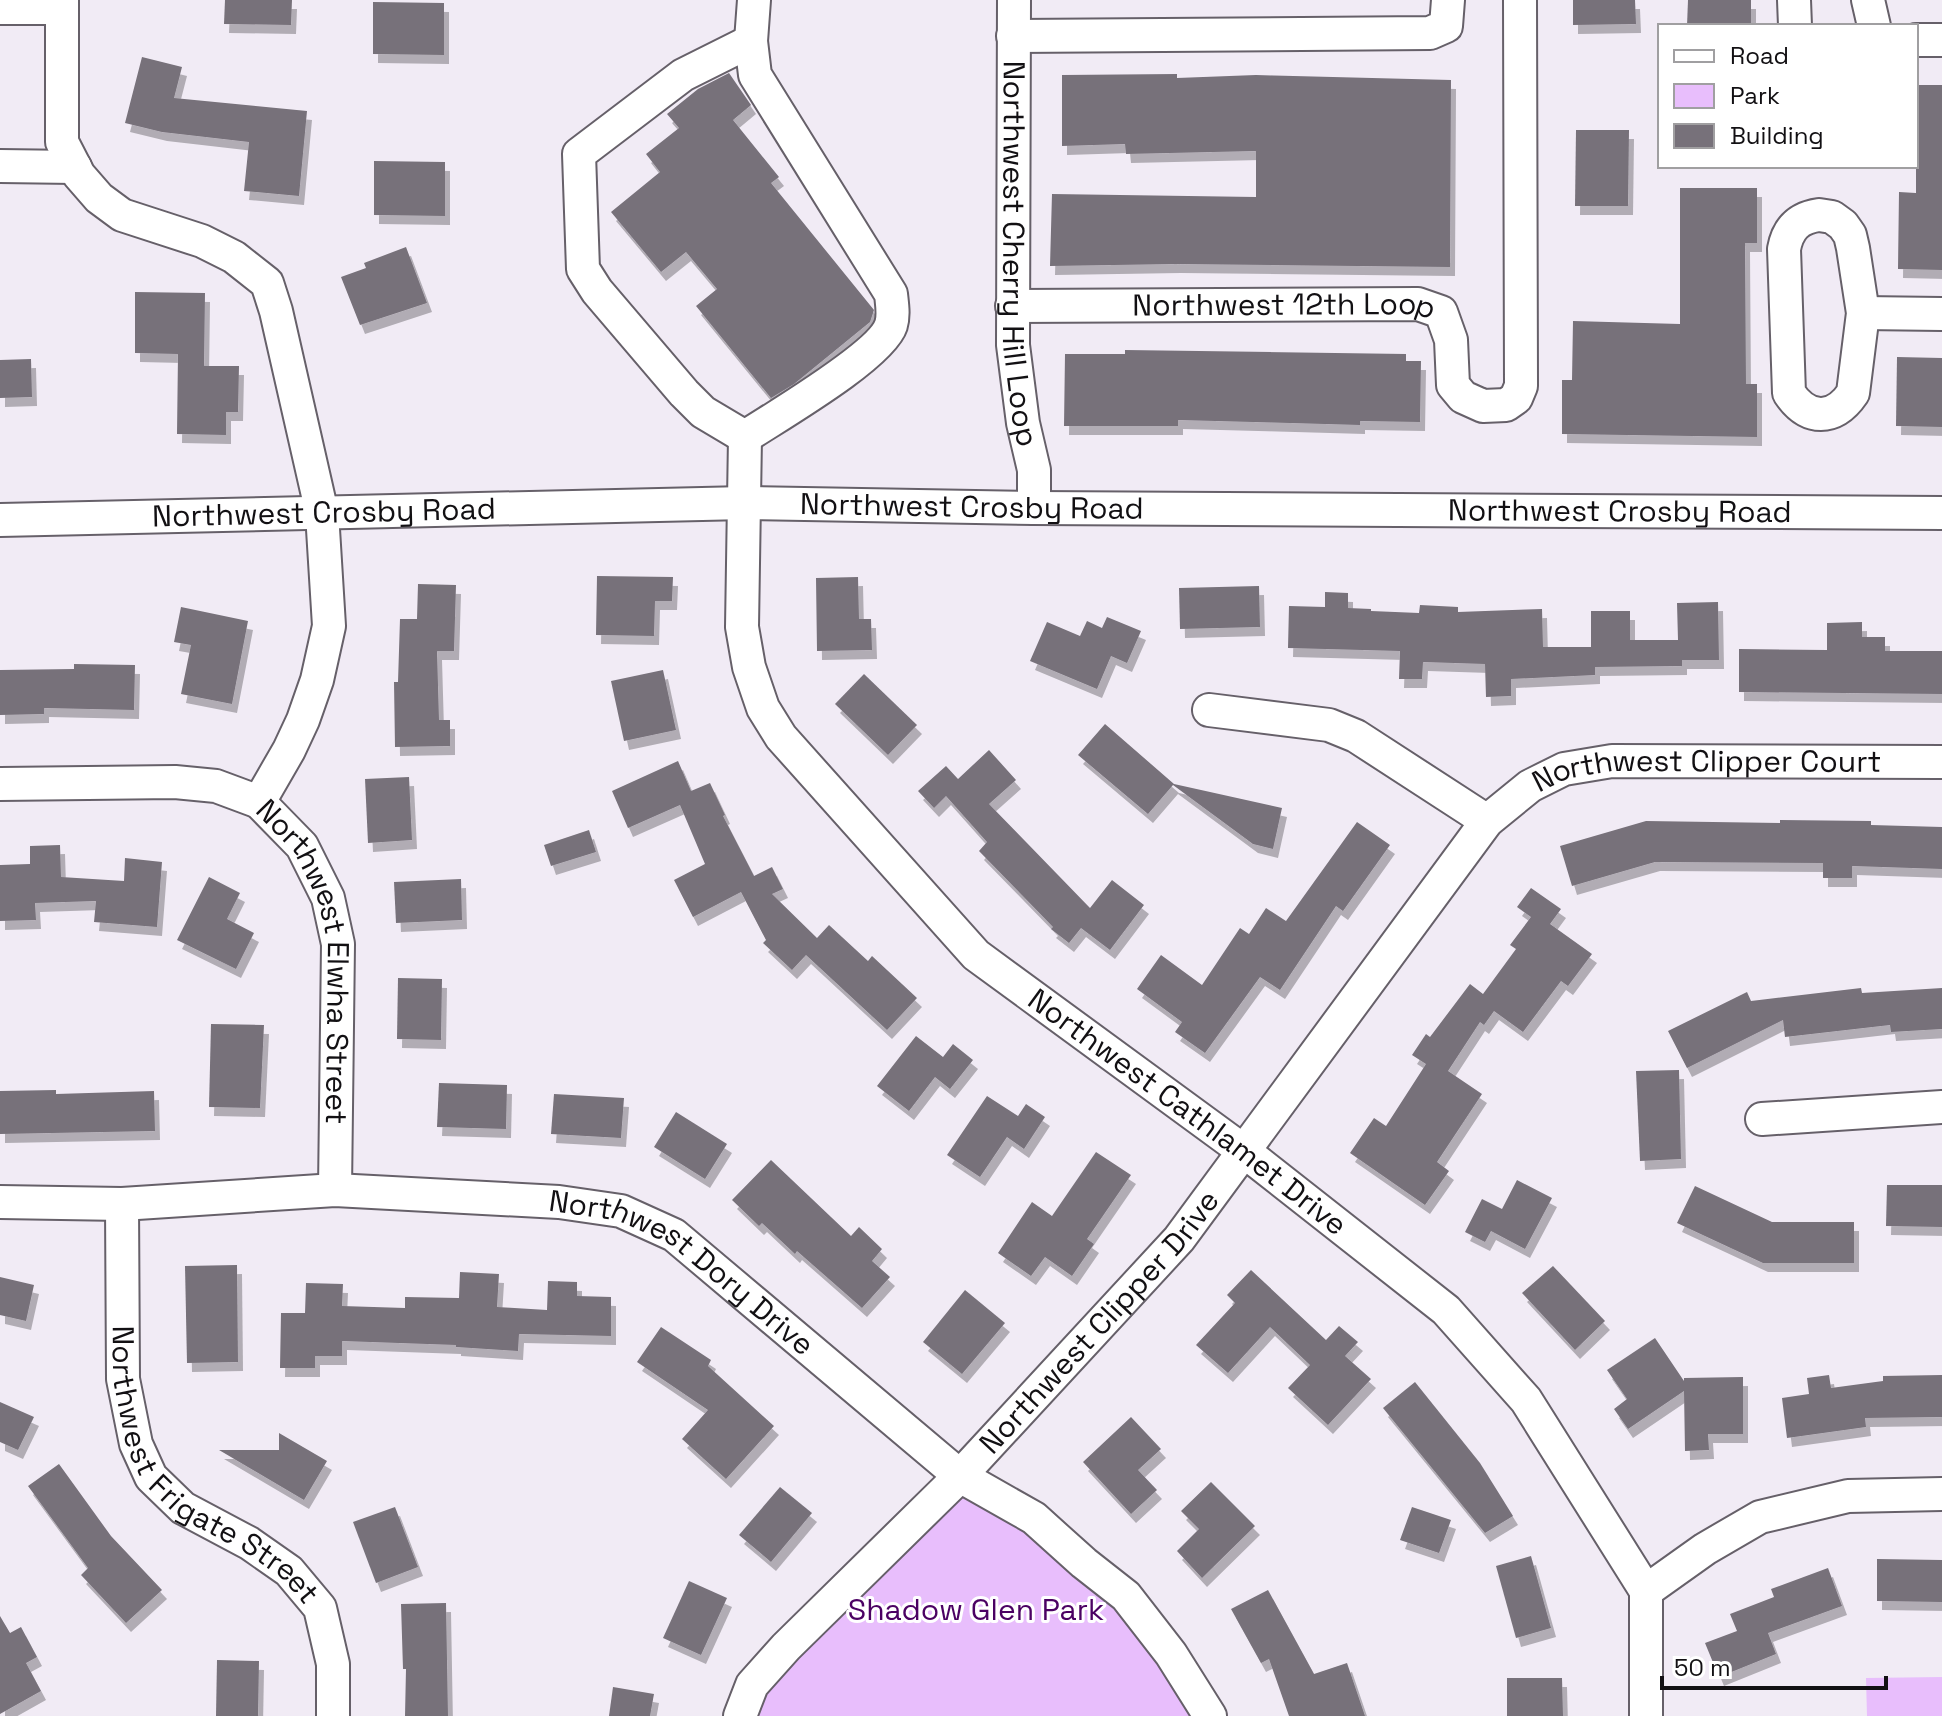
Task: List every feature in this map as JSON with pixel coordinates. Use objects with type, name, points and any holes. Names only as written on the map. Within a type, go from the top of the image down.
[{"type":"street","points":[[751,41],[683,75],[579,154],[583,269],[597,291],[684,393],[703,412],[745,437],[838,375],[880,342],[891,325],[893,309],[891,294],[755,75],[751,41],[754,0]]},
{"type":"street","name":"Northwest Cherry Hill Loop","points":[[1014,0],[1012,306],[1023,423],[1034,470],[1034,508]]},
{"type":"street","points":[[1013,36],[1430,33],[1446,26],[1448,0]]},
{"type":"street","name":"Northwest 12th Loop","points":[[1012,306],[1418,304],[1441,312],[1451,340],[1453,385],[1463,397],[1483,406],[1506,405],[1516,398],[1521,386],[1520,0]]},
{"type":"street","points":[[1794,0],[1795,24]]},
{"type":"street","points":[[1868,0],[1874,24]]},
{"type":"street","points":[[0,8],[62,4],[62,142],[75,167],[0,166]]},
{"type":"street","points":[[1918,40],[1942,40]]},
{"type":"street","name":"Northwest Elwha Street","points":[[75,167],[99,198],[122,215],[202,241],[234,257],[267,283],[322,513],[329,626],[317,680],[289,750],[259,802],[302,846],[328,898],[338,944],[335,1190]]},
{"type":"street","points":[[1805,217],[1832,217],[1850,235],[1863,313],[1853,393],[1845,404],[1834,411],[1821,414],[1808,412],[1789,393],[1784,249],[1794,225],[1805,217]]},
{"type":"street","points":[[1863,313],[1942,314]]},
{"type":"street","name":"Northwest Cathlamet Drive","points":[[745,437],[742,627],[749,667],[763,708],[781,737],[976,955],[1245,1152],[1446,1310],[1526,1400],[1646,1591]]},
{"type":"street","name":"Northwest Crosby Road","points":[[0,520],[745,503],[1034,508],[1942,513]]},
{"type":"street","points":[[1209,710],[1329,725],[1356,736],[1487,821]]},
{"type":"street","name":"Northwest Clipper Court","points":[[1487,821],[1530,786],[1564,769],[1612,761],[1942,762]]},
{"type":"street","points":[[0,784],[175,782],[216,786],[259,802]]},
{"type":"street","name":"Northwest Clipper Drive","points":[[740,1716],[752,1685],[786,1647],[960,1476],[1179,1239],[1487,821]]},
{"type":"street","points":[[1762,1119],[1942,1107]]},
{"type":"street","name":"Northwest Dory Drive","points":[[0,1202],[122,1204],[335,1190],[559,1202],[621,1211],[674,1235],[960,1476],[1034,1518],[1126,1596],[1171,1654],[1210,1716]]},
{"type":"street","name":"Northwest Frigate Street","points":[[122,1204],[123,1379],[136,1444],[151,1477],[183,1508],[249,1543],[289,1571],[320,1608],[333,1664],[333,1716]]},
{"type":"street","points":[[1646,1716],[1646,1591],[1705,1549],[1760,1517],[1848,1496],[1942,1494]]},
{"type":"green space","name":"Shadow Glen Park","points":[[960,1476],[1084,1563],[1210,1716],[740,1716]]},
{"type":"green space","points":[[1942,1677],[1942,1716],[1867,1716],[1866,1678]]},
{"type":"building","points":[[225,0],[292,0],[291,25],[224,24]]},
{"type":"building","points":[[1573,0],[1635,0],[1636,24],[1573,25]]},
{"type":"building","points":[[1688,0],[1751,0],[1751,24],[1687,24]]},
{"type":"building","points":[[373,2],[444,3],[444,55],[373,54]]},
{"type":"building","points":[[142,57],[182,67],[174,98],[307,111],[299,196],[244,191],[249,142],[162,132],[125,123]]},
{"type":"building","points":[[729,73],[751,105],[733,120],[779,177],[771,183],[874,310],[870,322],[794,384],[771,398],[696,306],[717,289],[686,252],[661,272],[611,212],[660,172],[646,154],[679,128],[667,114],[698,89]]},
{"type":"building","points":[[1177,74],[1177,78],[1256,75],[1451,80],[1450,267],[1050,266],[1052,194],[1256,197],[1256,151],[1126,154],[1125,144],[1062,146],[1062,75]]},
{"type":"building","points":[[1918,85],[1942,85],[1942,270],[1898,269],[1899,192],[1916,193]]},
{"type":"building","points":[[1576,130],[1629,130],[1628,206],[1575,206]]},
{"type":"building","points":[[374,161],[445,162],[445,216],[374,215]]},
{"type":"building","points":[[1680,188],[1757,188],[1757,243],[1745,243],[1746,384],[1757,384],[1757,437],[1562,434],[1562,380],[1572,380],[1573,321],[1680,324]]},
{"type":"building","points":[[406,247],[427,303],[360,325],[341,277],[366,268],[364,263]]},
{"type":"building","points":[[135,292],[205,293],[204,366],[239,366],[238,412],[226,412],[226,435],[177,434],[178,354],[135,353]]},
{"type":"building","points":[[1125,350],[1406,354],[1406,361],[1421,361],[1420,422],[1360,421],[1360,425],[1178,420],[1178,426],[1064,426],[1065,354],[1125,354]]},
{"type":"building","points":[[1897,357],[1942,358],[1942,427],[1896,426]]},
{"type":"building","points":[[31,359],[32,397],[0,398],[0,360]]},
{"type":"building","points":[[597,576],[673,577],[672,601],[655,601],[654,636],[596,635]]},
{"type":"building","points":[[858,577],[859,619],[871,619],[872,650],[817,651],[816,578]]},
{"type":"building","points":[[418,584],[456,585],[454,651],[437,651],[439,720],[450,720],[450,746],[395,747],[394,682],[398,682],[400,619],[417,619]]},
{"type":"building","points":[[1259,586],[1260,627],[1180,629],[1179,588]]},
{"type":"building","points":[[1325,592],[1348,593],[1348,608],[1371,611],[1419,613],[1420,605],[1458,607],[1458,612],[1542,609],[1543,647],[1591,647],[1591,611],[1630,611],[1630,640],[1678,640],[1677,603],[1718,602],[1719,660],[1682,660],[1682,666],[1595,667],[1595,675],[1511,679],[1511,696],[1486,697],[1485,664],[1423,662],[1422,679],[1399,679],[1400,651],[1288,648],[1289,606],[1325,607]]},
{"type":"building","points":[[181,607],[248,621],[232,704],[181,694],[191,645],[174,642]]},
{"type":"building","points":[[1107,617],[1141,631],[1127,663],[1111,656],[1097,689],[1030,661],[1047,622],[1080,636],[1087,621],[1102,628]]},
{"type":"building","points":[[1862,622],[1862,637],[1885,637],[1885,651],[1942,651],[1942,694],[1739,692],[1739,649],[1827,650],[1827,623]]},
{"type":"building","points":[[74,664],[135,665],[134,710],[44,708],[44,714],[0,715],[0,670],[74,669]]},
{"type":"building","points":[[663,670],[676,730],[624,741],[611,681]]},
{"type":"building","points":[[864,674],[917,725],[888,755],[835,704]]},
{"type":"building","points":[[1105,724],[1174,784],[1282,808],[1273,849],[1253,844],[1173,785],[1148,814],[1078,755]]},
{"type":"building","points":[[989,750],[1016,780],[989,804],[1090,908],[1112,880],[1144,905],[1110,950],[1081,928],[1069,943],[1051,929],[1053,927],[979,851],[987,842],[946,796],[934,808],[918,791],[946,766],[958,779]]},
{"type":"building","points":[[678,761],[691,791],[710,783],[754,876],[772,867],[783,889],[772,894],[817,938],[829,925],[868,961],[872,956],[917,998],[887,1030],[806,955],[792,970],[763,943],[766,940],[741,892],[693,917],[674,880],[705,864],[680,805],[628,828],[612,791]]},
{"type":"building","points":[[409,777],[412,840],[368,843],[365,779]]},
{"type":"building","points":[[1780,820],[1871,821],[1871,825],[1942,827],[1942,869],[1852,866],[1852,878],[1823,878],[1823,863],[1655,862],[1572,886],[1560,846],[1646,821],[1780,823]]},
{"type":"building","points":[[1357,822],[1390,845],[1343,911],[1336,906],[1280,990],[1260,977],[1205,1053],[1175,1032],[1182,1022],[1137,989],[1161,955],[1202,985],[1240,928],[1249,934],[1266,908],[1286,921]]},
{"type":"building","points":[[589,830],[596,852],[551,866],[544,845]]},
{"type":"building","points":[[60,845],[61,877],[124,881],[125,858],[162,862],[157,927],[94,922],[96,901],[35,903],[36,920],[0,921],[0,865],[30,864],[30,846]]},
{"type":"building","points":[[209,877],[240,893],[227,919],[254,933],[236,969],[177,940]]},
{"type":"building","points":[[461,879],[462,920],[396,923],[394,882]]},
{"type":"building","points":[[1531,888],[1561,909],[1550,924],[1592,954],[1568,986],[1561,981],[1523,1032],[1494,1011],[1484,1025],[1480,1022],[1448,1071],[1482,1094],[1437,1162],[1449,1171],[1425,1205],[1350,1153],[1374,1118],[1386,1126],[1426,1064],[1412,1055],[1426,1034],[1430,1037],[1470,984],[1483,994],[1516,949],[1510,945],[1531,917],[1517,907]]},
{"type":"building","points":[[398,978],[442,979],[441,1040],[397,1039]]},
{"type":"building","points":[[1861,988],[1862,993],[1942,988],[1942,1029],[1891,1032],[1890,1025],[1785,1037],[1783,1020],[1687,1068],[1668,1031],[1747,992],[1751,1001]]},
{"type":"building","points":[[211,1024],[264,1025],[260,1108],[209,1107]]},
{"type":"building","points":[[916,1036],[943,1057],[953,1044],[973,1060],[950,1089],[935,1077],[909,1111],[877,1086]]},
{"type":"building","points":[[1679,1070],[1681,1159],[1640,1161],[1636,1071]]},
{"type":"building","points":[[439,1083],[507,1085],[506,1129],[437,1127]]},
{"type":"building","points":[[56,1090],[56,1094],[154,1091],[155,1131],[0,1134],[0,1091]]},
{"type":"building","points":[[554,1094],[624,1098],[621,1138],[551,1134]]},
{"type":"building","points":[[987,1096],[1018,1116],[1026,1104],[1045,1117],[1024,1149],[1007,1137],[980,1177],[947,1155]]},
{"type":"building","points":[[676,1112],[727,1144],[705,1179],[654,1147]]},
{"type":"building","points":[[1096,1152],[1131,1175],[1087,1239],[1094,1244],[1072,1276],[1045,1257],[1031,1276],[998,1253],[1032,1202],[1052,1216]]},
{"type":"building","points":[[771,1160],[851,1236],[859,1227],[882,1249],[872,1261],[890,1277],[862,1308],[762,1223],[759,1226],[732,1200]]},
{"type":"building","points":[[1517,1180],[1552,1198],[1525,1249],[1491,1231],[1485,1242],[1465,1232],[1482,1199],[1502,1209]]},
{"type":"building","points":[[1887,1185],[1942,1185],[1942,1227],[1886,1226]]},
{"type":"building","points":[[1695,1186],[1772,1222],[1854,1222],[1854,1263],[1763,1263],[1677,1223]]},
{"type":"building","points":[[237,1265],[238,1362],[187,1363],[185,1266]]},
{"type":"building","points":[[1553,1266],[1605,1321],[1575,1350],[1522,1293]]},
{"type":"building","points":[[1251,1270],[1326,1340],[1339,1326],[1358,1342],[1345,1356],[1371,1379],[1328,1425],[1288,1388],[1310,1365],[1270,1327],[1228,1373],[1196,1345],[1235,1303],[1227,1295]]},
{"type":"building","points":[[460,1272],[499,1274],[497,1307],[547,1310],[548,1281],[577,1282],[577,1296],[611,1297],[611,1336],[519,1334],[518,1351],[456,1345],[342,1341],[342,1356],[315,1356],[315,1368],[280,1368],[281,1313],[305,1313],[306,1283],[343,1284],[342,1306],[405,1308],[405,1297],[459,1298]]},
{"type":"building","points":[[0,1277],[34,1285],[26,1321],[0,1315]]},
{"type":"building","points":[[965,1290],[1005,1323],[962,1374],[923,1342]]},
{"type":"building","points":[[661,1327],[711,1360],[708,1366],[774,1426],[726,1479],[682,1439],[708,1410],[637,1362]]},
{"type":"building","points":[[1655,1338],[1684,1381],[1684,1378],[1743,1377],[1743,1434],[1708,1434],[1709,1450],[1685,1451],[1684,1391],[1628,1429],[1614,1409],[1627,1399],[1607,1370]]},
{"type":"building","points":[[1829,1375],[1831,1388],[1883,1381],[1883,1376],[1942,1375],[1942,1417],[1865,1418],[1866,1427],[1787,1438],[1782,1398],[1809,1394],[1807,1378]]},
{"type":"building","points":[[1415,1382],[1480,1463],[1513,1516],[1485,1533],[1383,1408]]},
{"type":"building","points":[[0,1402],[34,1417],[18,1450],[0,1442]]},
{"type":"building","points":[[1131,1417],[1161,1449],[1138,1470],[1157,1490],[1131,1514],[1083,1462]]},
{"type":"building","points":[[279,1433],[327,1461],[304,1500],[219,1450],[279,1450]]},
{"type":"building","points":[[59,1464],[111,1536],[162,1590],[126,1623],[81,1575],[88,1568],[28,1486]]},
{"type":"building","points":[[1211,1482],[1255,1526],[1202,1578],[1177,1551],[1199,1529],[1181,1511]]},
{"type":"building","points":[[780,1487],[812,1513],[771,1562],[739,1535]]},
{"type":"building","points":[[395,1507],[418,1567],[376,1583],[353,1522]]},
{"type":"building","points":[[1412,1507],[1451,1520],[1439,1553],[1400,1540]]},
{"type":"building","points":[[1531,1556],[1551,1628],[1516,1638],[1496,1566]]},
{"type":"building","points":[[1877,1559],[1942,1560],[1942,1602],[1877,1601]]},
{"type":"building","points":[[1828,1568],[1842,1606],[1768,1633],[1776,1654],[1719,1677],[1705,1643],[1737,1631],[1730,1614],[1774,1597],[1771,1589]]},
{"type":"building","points":[[689,1581],[727,1598],[701,1655],[663,1638]]},
{"type":"building","points":[[1268,1590],[1314,1674],[1347,1663],[1365,1716],[1289,1716],[1269,1659],[1261,1663],[1231,1609]]},
{"type":"building","points":[[446,1603],[448,1716],[405,1716],[406,1669],[403,1669],[401,1604]]},
{"type":"building","points":[[0,1616],[10,1633],[21,1627],[37,1657],[26,1663],[41,1691],[0,1714]]},
{"type":"building","points":[[217,1660],[259,1661],[258,1716],[216,1716]]},
{"type":"building","points":[[1507,1678],[1562,1678],[1563,1716],[1507,1716]]},
{"type":"building","points":[[613,1687],[654,1694],[650,1716],[609,1716]]}]
